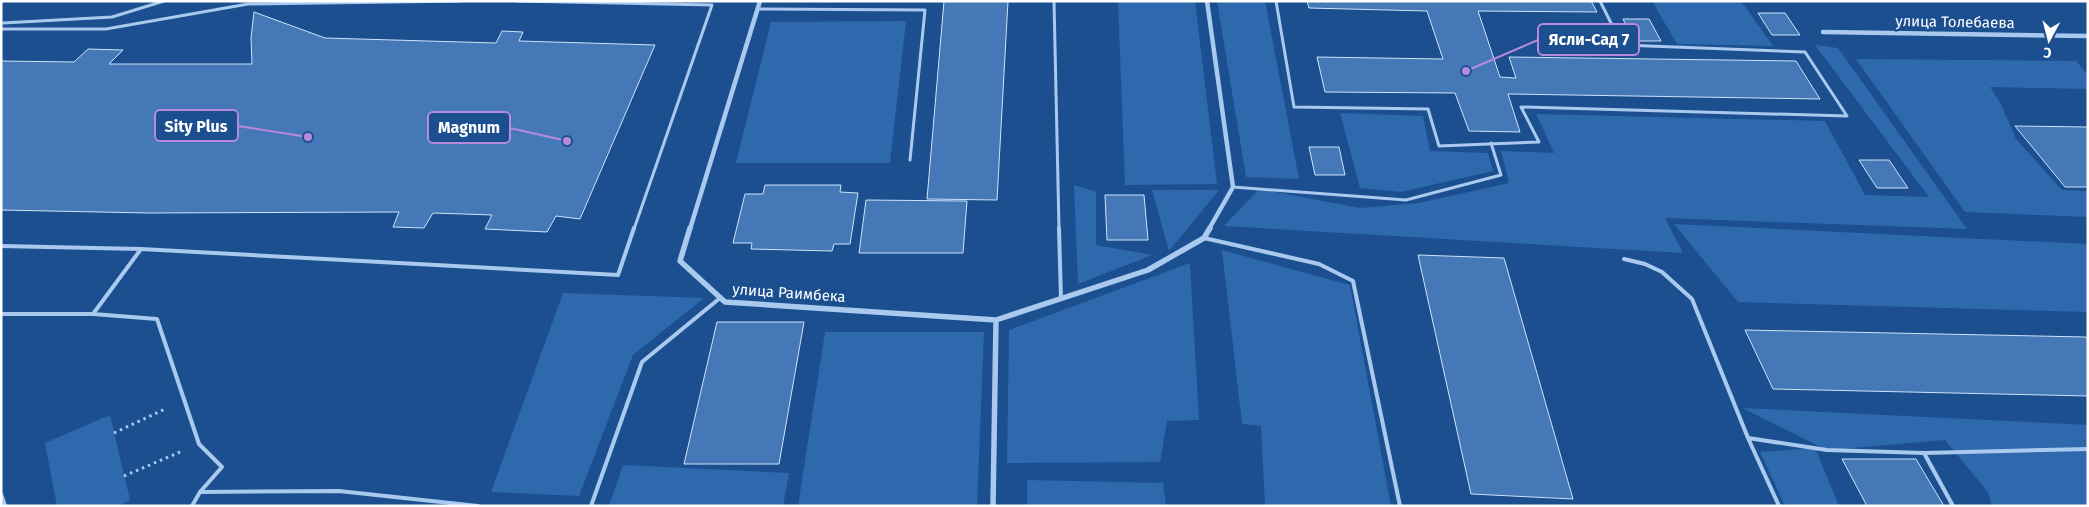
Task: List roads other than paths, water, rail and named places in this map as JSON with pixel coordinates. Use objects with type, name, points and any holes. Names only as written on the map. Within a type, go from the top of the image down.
[{"type":"street","name":"улица Раимбека","points":[[760,1],[680,261],[725,302],[996,320]]},
{"type":"street","points":[[993,506],[996,320],[1148,270],[1204,238],[1234,187],[1207,1]]},
{"type":"street","name":"улица Толебаева","points":[[1823,32],[2088,36]]},
{"type":"lane","points":[[3,23],[112,17],[164,1]]},
{"type":"lane","points":[[1,29],[106,30],[248,4],[461,1]]},
{"type":"lane","points":[[1,246],[141,249],[618,275],[712,5],[517,1]]},
{"type":"lane","points":[[1054,1],[1061,299]]},
{"type":"lane","points":[[1276,1],[1294,107],[1428,109],[1438,146],[1539,142],[1521,106],[1847,116],[1805,52],[1622,45],[1600,1]]},
{"type":"lane","points":[[758,9],[925,10],[910,160]]},
{"type":"lane","points":[[1234,187],[1406,200],[1502,175],[1492,143]]},
{"type":"lane","points":[[1204,238],[1318,264],[1352,281],[1400,506]]},
{"type":"lane","points":[[94,314],[141,249]]},
{"type":"lane","points":[[1624,259],[1643,261],[1659,268],[1692,299],[1748,438],[1778,506]]},
{"type":"lane","points":[[591,506],[642,362],[720,298]]},
{"type":"lane","points":[[1,314],[94,314],[157,319],[199,444],[222,467],[200,492],[192,506]]},
{"type":"lane","points":[[1748,438],[1827,450],[1924,453],[2088,449]]},
{"type":"lane","points":[[1924,453],[1953,506]]},
{"type":"lane","points":[[200,492],[339,491],[478,506]]},
{"type":"lane","points":[[1,494],[4,506]]},
{"type":"place","name":"Ясли-Сад 7","points":[[1466,71]]},
{"type":"place","name":"Sity Plus","points":[[308,137]]},
{"type":"place","name":"Magnum","points":[[567,141]]}]
